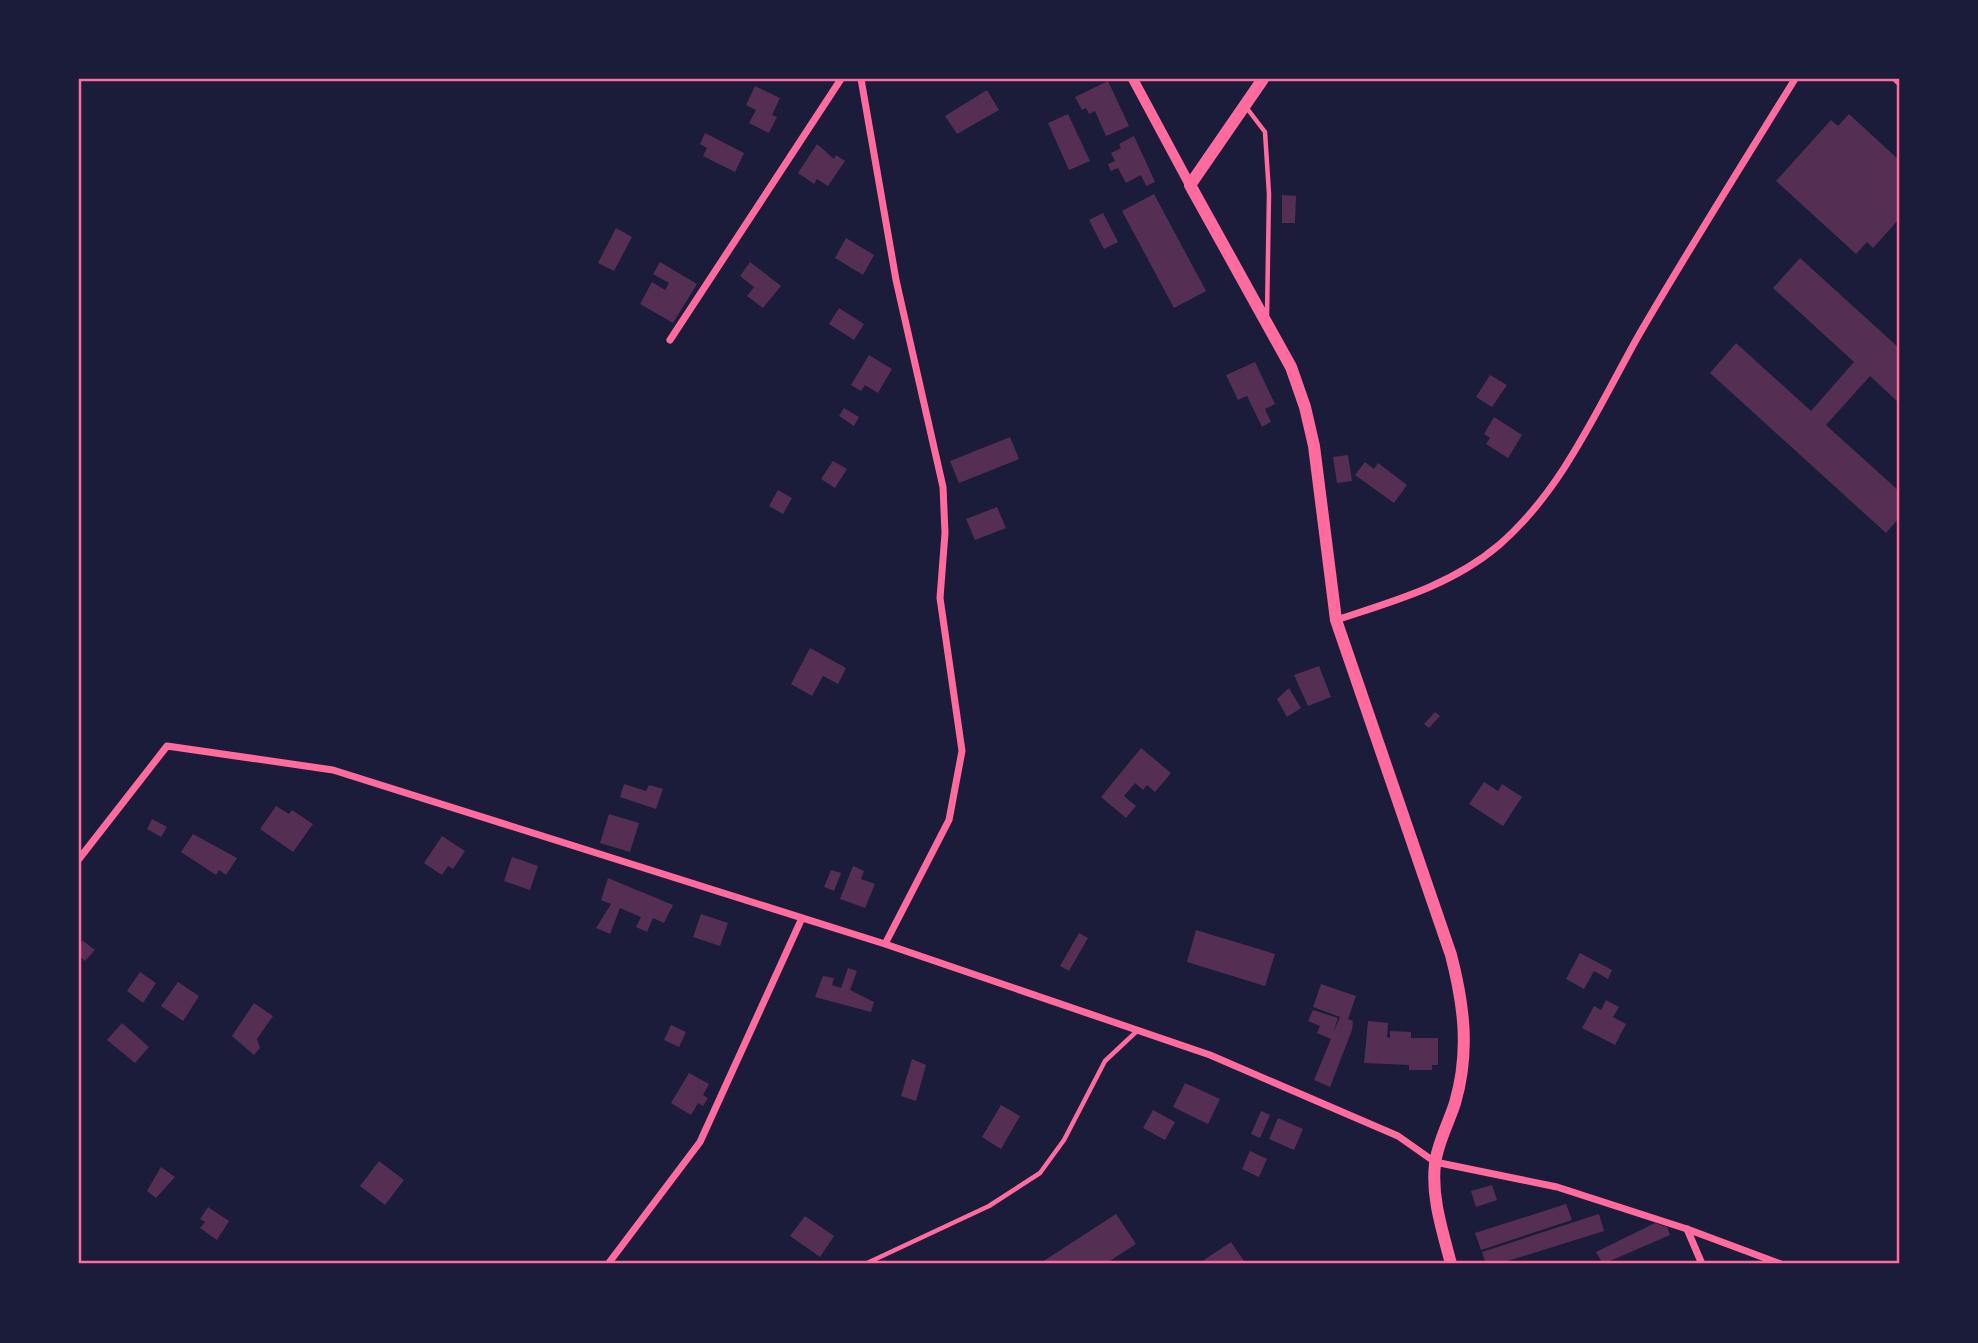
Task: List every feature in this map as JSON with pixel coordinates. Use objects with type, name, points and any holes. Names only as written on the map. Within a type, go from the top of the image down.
[{"type":"main road","points":[[1263,79],[1190,185],[1291,368],[1314,446],[1336,620],[1451,955],[1463,1001],[1465,1048],[1456,1100],[1435,1163],[1436,1200],[1451,1264]]},
{"type":"street","points":[[670,340],[841,79]]},
{"type":"street","points":[[861,79],[896,280],[943,487],[945,533],[940,598],[962,751],[949,820],[885,944]]},
{"type":"street","points":[[1133,79],[1190,185]]},
{"type":"street","points":[[1336,620],[1420,593],[1458,575],[1498,546],[1532,513],[1564,466],[1692,244],[1795,79]]},
{"type":"street","points":[[79,859],[167,746],[333,770],[885,944],[1210,1055],[1398,1136],[1435,1163],[1557,1187],[1687,1229],[1781,1264]]},
{"type":"street","points":[[608,1264],[700,1142],[802,918]]},
{"type":"street","points":[[1687,1229],[1702,1264]]},
{"type":"lane","points":[[1894,79],[1899,84]]},
{"type":"lane","points":[[1245,106],[1265,132],[1269,194],[1267,323]]},
{"type":"lane","points":[[864,1264],[989,1206],[1040,1173],[1064,1140],[1105,1061],[1138,1030]]},
{"type":"building","points":[[1108,81],[1129,126],[1106,136],[1095,111],[1089,114],[1086,108],[1082,110],[1075,97]]},
{"type":"building","points":[[755,86],[780,98],[772,115],[777,117],[769,133],[749,123],[756,110],[746,105]]},
{"type":"building","points":[[987,90],[999,110],[957,134],[945,116]]},
{"type":"building","points":[[1068,114],[1090,161],[1069,170],[1048,123]]},
{"type":"building","points":[[1849,114],[1899,160],[1899,219],[1873,248],[1867,242],[1856,254],[1776,181],[1831,120],[1838,126]]},
{"type":"building","points":[[705,133],[744,153],[735,172],[703,156],[707,148],[700,144]]},
{"type":"building","points":[[1134,136],[1155,182],[1146,186],[1141,175],[1126,183],[1118,168],[1111,171],[1108,164],[1115,161],[1111,153],[1121,148],[1119,144]]},
{"type":"building","points":[[817,144],[834,159],[836,155],[845,161],[828,186],[817,179],[814,184],[798,173]]},
{"type":"building","points":[[1154,194],[1206,291],[1174,308],[1122,211]]},
{"type":"building","points":[[1282,195],[1296,196],[1295,223],[1282,223]]},
{"type":"building","points":[[1103,213],[1118,242],[1104,249],[1089,220]]},
{"type":"building","points":[[616,228],[632,237],[614,271],[598,263]]},
{"type":"building","points":[[846,238],[874,255],[863,275],[835,258]]},
{"type":"building","points":[[1800,258],[1899,348],[1899,403],[1870,376],[1826,425],[1899,491],[1899,518],[1886,533],[1710,373],[1736,343],[1811,411],[1854,362],[1773,288]]},
{"type":"building","points":[[660,262],[697,284],[673,323],[640,304],[652,282],[665,290],[669,283],[653,274]]},
{"type":"building","points":[[750,262],[781,286],[763,308],[747,296],[754,287],[740,276]]},
{"type":"building","points":[[839,308],[864,324],[854,340],[829,324]]},
{"type":"building","points":[[869,355],[892,369],[878,393],[865,385],[861,391],[851,385]]},
{"type":"building","points":[[1255,362],[1275,404],[1265,409],[1271,422],[1262,427],[1247,396],[1238,400],[1226,375]]},
{"type":"building","points":[[1490,375],[1507,385],[1492,407],[1476,397]]},
{"type":"building","points":[[844,408],[859,417],[854,426],[839,416]]},
{"type":"building","points":[[1494,417],[1522,435],[1508,458],[1486,444],[1490,438],[1484,434]]},
{"type":"building","points":[[1010,437],[1019,459],[959,483],[950,461]]},
{"type":"building","points":[[1348,455],[1352,481],[1337,483],[1333,457]]},
{"type":"building","points":[[833,461],[847,469],[835,488],[821,479]]},
{"type":"building","points":[[1365,462],[1374,469],[1378,463],[1407,485],[1394,503],[1355,475]]},
{"type":"building","points":[[778,490],[792,498],[783,514],[769,506]]},
{"type":"building","points":[[997,507],[1006,528],[975,540],[966,519]]},
{"type":"building","points":[[810,648],[846,668],[838,684],[823,676],[812,696],[791,684]]},
{"type":"building","points":[[1319,666],[1331,697],[1308,706],[1294,675]]},
{"type":"building","points":[[1289,688],[1301,708],[1287,717],[1277,699]]},
{"type":"building","points":[[1435,712],[1440,716],[1429,728],[1424,724]]},
{"type":"building","points":[[1141,748],[1171,773],[1155,792],[1147,785],[1143,790],[1135,783],[1124,796],[1136,806],[1126,818],[1101,797]]},
{"type":"building","points":[[1484,782],[1498,791],[1502,784],[1522,797],[1503,826],[1469,804]]},
{"type":"building","points":[[624,784],[646,791],[649,785],[663,789],[656,809],[620,797]]},
{"type":"building","points":[[276,806],[289,814],[292,810],[313,824],[293,852],[260,829]]},
{"type":"building","points":[[609,814],[639,823],[630,852],[600,843]]},
{"type":"building","points":[[152,819],[167,827],[161,837],[147,829]]},
{"type":"building","points":[[193,834],[237,858],[226,875],[219,870],[216,875],[181,852]]},
{"type":"building","points":[[442,836],[465,851],[453,869],[448,866],[442,875],[424,863]]},
{"type":"building","points":[[512,857],[538,866],[530,890],[504,881]]},
{"type":"building","points":[[853,866],[864,871],[861,879],[875,884],[865,908],[840,899]]},
{"type":"building","points":[[831,870],[841,873],[834,891],[824,887]]},
{"type":"building","points":[[608,878],[673,905],[664,923],[653,918],[647,932],[636,927],[641,917],[620,908],[610,934],[596,928],[611,904],[601,900]]},
{"type":"building","points":[[701,914],[728,923],[720,946],[693,937]]},
{"type":"building","points":[[1196,930],[1275,954],[1265,986],[1187,962]]},
{"type":"building","points":[[1079,933],[1088,938],[1069,971],[1060,966]]},
{"type":"building","points":[[82,940],[95,950],[85,961],[79,956]]},
{"type":"building","points":[[1580,953],[1612,970],[1608,979],[1594,971],[1584,989],[1566,979]]},
{"type":"building","points":[[848,968],[857,971],[850,990],[874,1002],[871,1012],[815,997],[823,976],[834,978],[832,985],[841,988]]},
{"type":"building","points":[[140,972],[156,983],[143,1003],[127,991]]},
{"type":"building","points":[[178,982],[199,996],[183,1021],[161,1006]]},
{"type":"building","points":[[1321,984],[1356,996],[1348,1019],[1353,1021],[1352,1030],[1330,1087],[1314,1080],[1331,1039],[1317,1033],[1320,1026],[1308,1021],[1313,1010],[1338,1018],[1333,1033],[1340,1017],[1313,1007]]},
{"type":"building","points":[[1606,1000],[1619,1007],[1613,1017],[1626,1024],[1615,1045],[1582,1028],[1594,1006],[1601,1010]]},
{"type":"building","points":[[254,1003],[273,1016],[257,1039],[260,1048],[254,1055],[232,1036]]},
{"type":"building","points":[[1368,1021],[1388,1023],[1387,1037],[1390,1038],[1390,1031],[1411,1032],[1411,1038],[1438,1038],[1438,1065],[1432,1065],[1432,1070],[1409,1070],[1409,1065],[1364,1063]]},
{"type":"building","points":[[122,1023],[149,1047],[135,1063],[107,1040]]},
{"type":"building","points":[[671,1025],[686,1032],[679,1047],[664,1040]]},
{"type":"building","points":[[912,1059],[926,1065],[916,1101],[901,1096]]},
{"type":"building","points":[[689,1073],[709,1084],[703,1095],[708,1098],[703,1106],[698,1103],[691,1115],[671,1103]]},
{"type":"building","points":[[1185,1083],[1220,1099],[1208,1124],[1173,1107]]},
{"type":"building","points":[[1001,1105],[1020,1116],[1001,1149],[982,1137]]},
{"type":"building","points":[[1153,1110],[1175,1122],[1165,1140],[1143,1128]]},
{"type":"building","points":[[1261,1111],[1270,1115],[1260,1138],[1251,1134]]},
{"type":"building","points":[[1278,1118],[1303,1129],[1294,1150],[1269,1139]]},
{"type":"building","points":[[1250,1151],[1267,1159],[1259,1177],[1242,1169]]},
{"type":"building","points":[[379,1161],[404,1180],[385,1205],[360,1186]]},
{"type":"building","points":[[161,1167],[175,1177],[156,1198],[147,1191]]},
{"type":"building","points":[[1492,1185],[1497,1200],[1476,1207],[1471,1191]]},
{"type":"building","points":[[1566,1204],[1572,1220],[1481,1250],[1475,1233]]},
{"type":"building","points":[[208,1207],[229,1221],[217,1240],[200,1228],[205,1222],[200,1219]]},
{"type":"building","points":[[1116,1214],[1136,1244],[1105,1264],[1039,1264]]},
{"type":"building","points":[[1599,1214],[1604,1231],[1498,1264],[1486,1264],[1482,1252]]},
{"type":"building","points":[[805,1216],[834,1236],[820,1257],[790,1236]]},
{"type":"building","points":[[1655,1223],[1667,1227],[1670,1235],[1603,1264],[1596,1252]]},
{"type":"building","points":[[1231,1242],[1246,1264],[1198,1264]]}]
